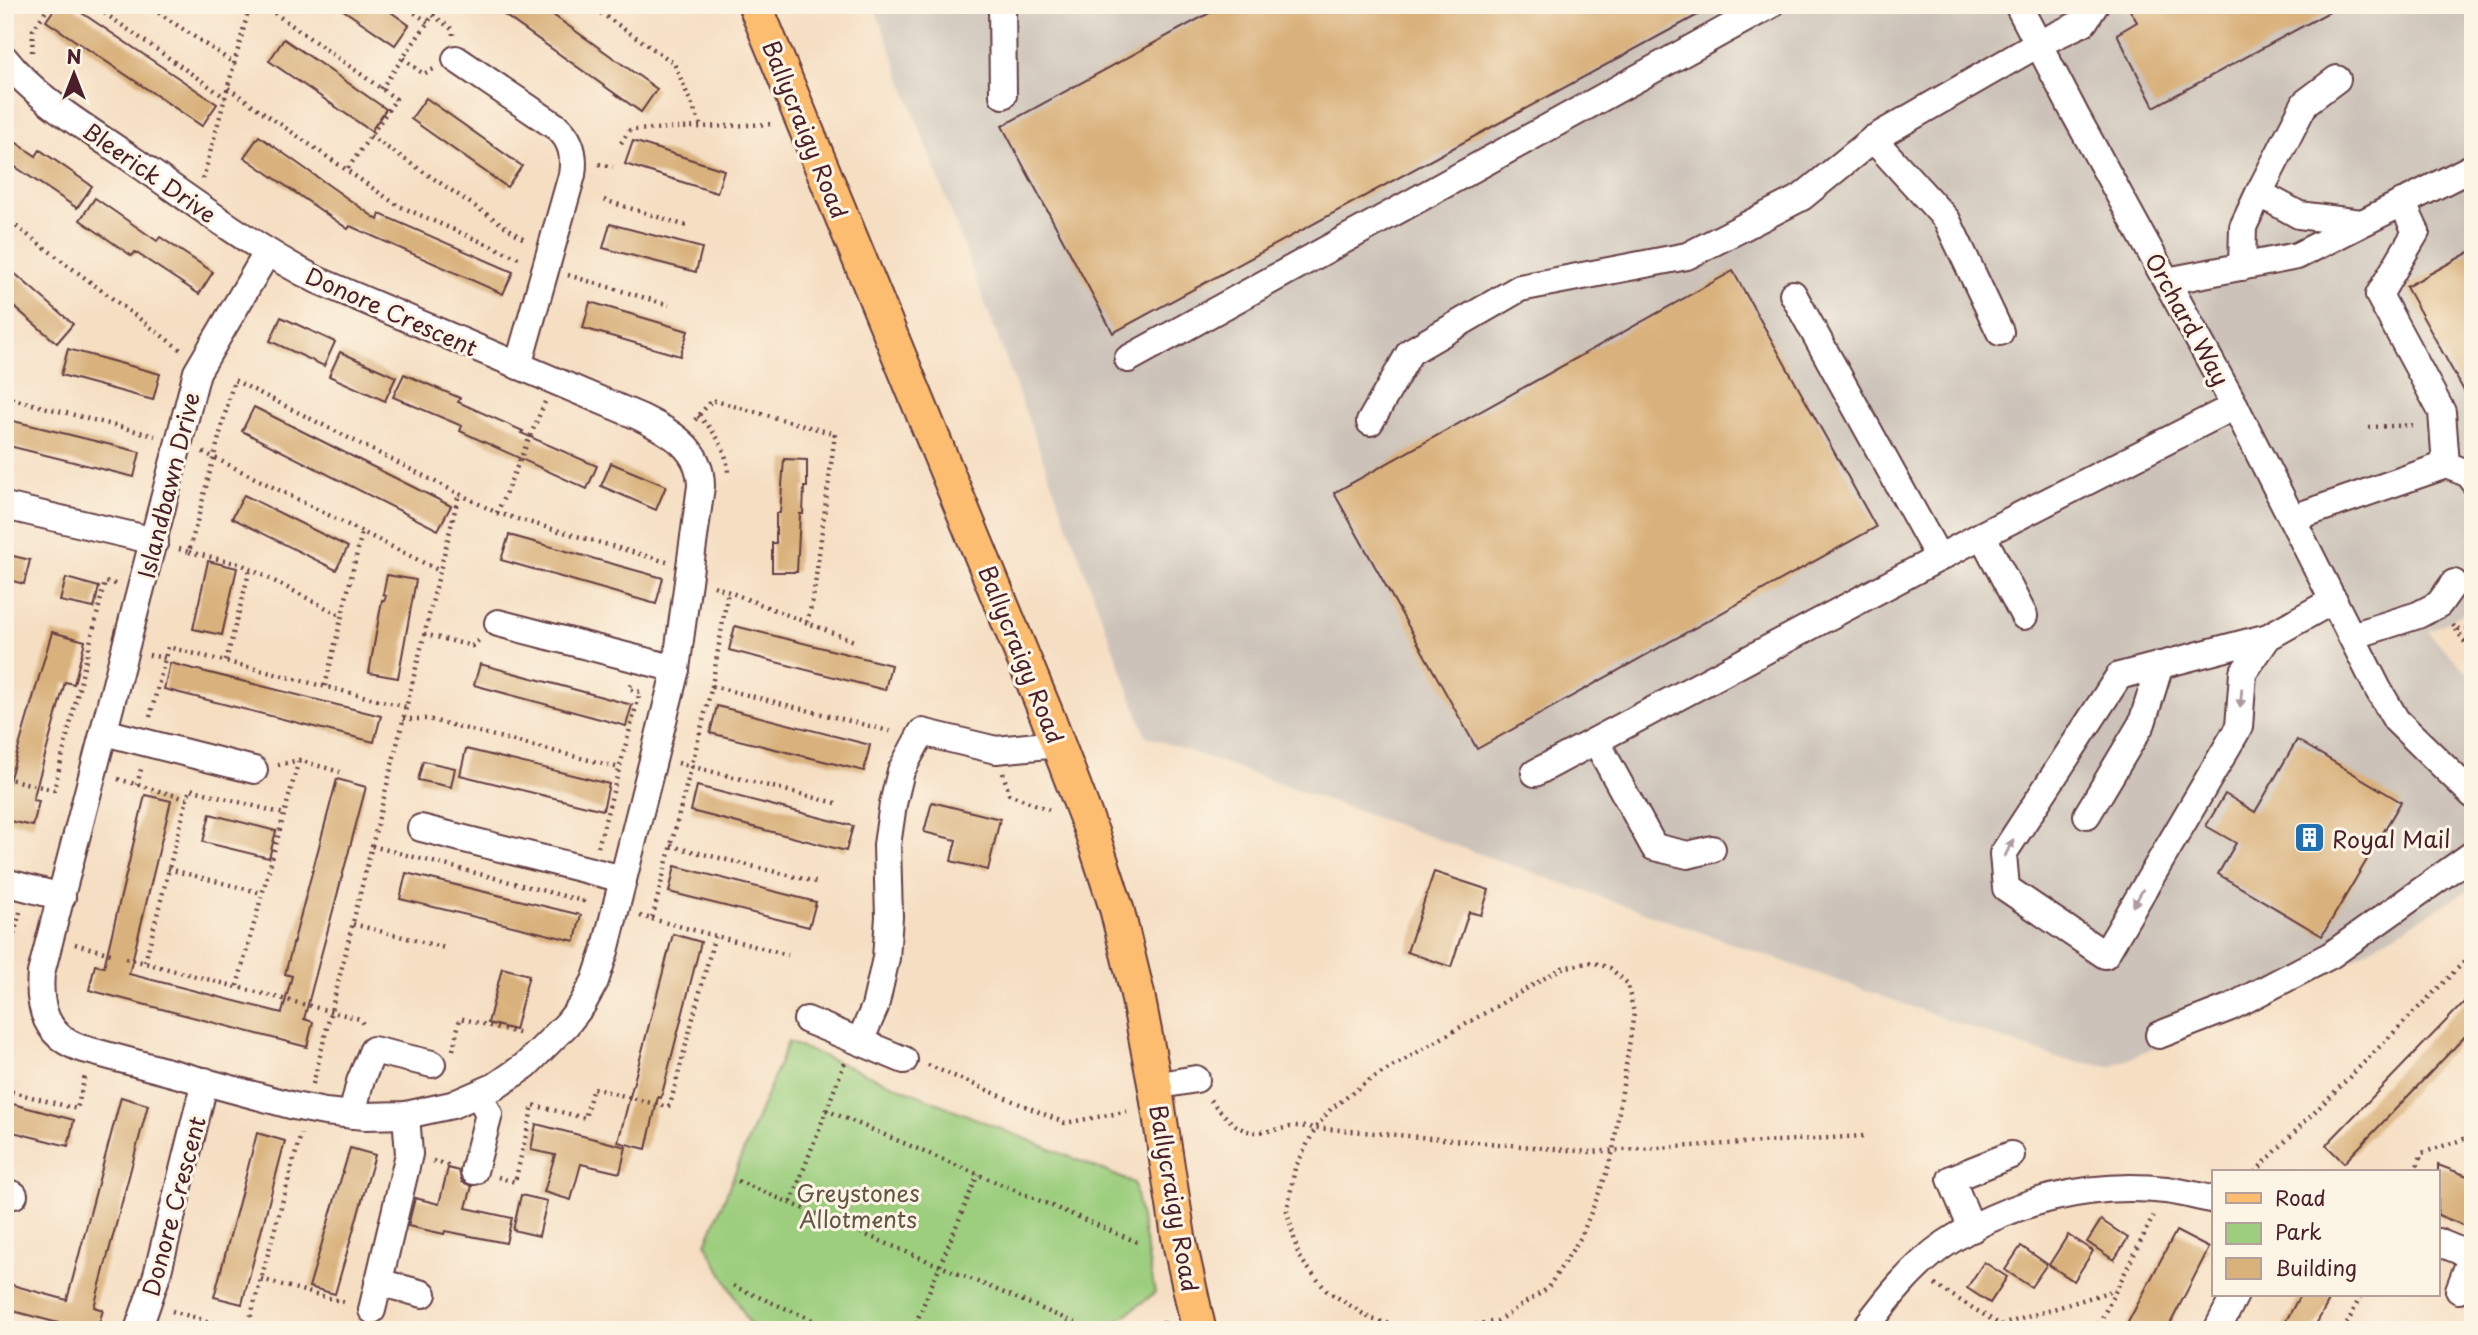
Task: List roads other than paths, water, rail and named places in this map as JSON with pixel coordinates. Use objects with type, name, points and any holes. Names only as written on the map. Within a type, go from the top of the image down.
[{"type":"main road","name":"Ballycraigy Road","points":[[755,5],[1092,833],[1117,911],[1137,992],[1148,1097],[1199,1330]]},
{"type":"street","points":[[1002,5],[1003,96]]},
{"type":"street","points":[[1128,359],[1770,5]]},
{"type":"street","name":"Orchard Way","points":[[2018,5],[2235,406],[2378,689],[2396,720],[2473,795]]},
{"type":"street","points":[[1370,422],[1410,352],[1520,288],[1687,256],[1802,197],[1873,139],[2038,44],[2084,22],[2095,5]]},
{"type":"street","name":"Bleerick Drive","points":[[5,59],[27,84],[267,253]]},
{"type":"street","points":[[456,59],[562,132],[569,140],[574,159],[573,171],[518,366]]},
{"type":"street","points":[[2242,267],[2243,227],[2259,193],[2305,103],[2337,79]]},
{"type":"street","points":[[1873,139],[1947,220],[2000,332]]},
{"type":"street","points":[[2167,281],[2297,256],[2473,167]]},
{"type":"street","points":[[2259,193],[2299,215],[2361,223]]},
{"type":"street","points":[[2402,202],[2416,232],[2379,295],[2442,412],[2446,465]]},
{"type":"street","name":"Islandbawn Drive","points":[[41,973],[201,363],[267,253]]},
{"type":"street","name":"Donore Crescent","points":[[41,973],[40,998],[44,1016],[53,1031],[66,1042],[80,1048],[307,1109],[352,1115],[406,1115],[452,1105],[479,1095],[517,1072],[568,1024],[589,994],[605,951],[676,669],[701,486],[701,473],[692,452],[679,440],[640,417],[317,280],[267,253]]},
{"type":"street","points":[[1793,294],[1939,558]]},
{"type":"street","points":[[1535,774],[1982,535],[2235,406]]},
{"type":"street","points":[[2293,518],[2446,465],[2467,473],[2473,481]]},
{"type":"street","points":[[5,506],[155,541]]},
{"type":"street","points":[[1982,535],[2024,616]]},
{"type":"street","points":[[2352,636],[2418,615],[2439,604],[2455,583]]},
{"type":"street","points":[[2267,637],[2243,673],[2239,727],[2105,955],[2006,888],[2003,854],[2119,676],[2267,637],[2334,600]]},
{"type":"street","points":[[498,623],[676,669]]},
{"type":"street","points":[[2087,815],[2141,723],[2160,665]]},
{"type":"street","points":[[104,732],[254,770]]},
{"type":"street","points":[[860,1041],[875,1007],[886,958],[889,917],[887,845],[893,804],[901,771],[922,733],[996,750],[1058,744]]},
{"type":"street","points":[[1596,741],[1654,847],[1688,856],[1712,849]]},
{"type":"street","points":[[421,828],[623,880]]},
{"type":"street","points":[[2160,1035],[2231,1007],[2331,955],[2473,854]]},
{"type":"street","points":[[16,885],[62,897]]},
{"type":"street","points":[[807,1020],[904,1060]]},
{"type":"street","points":[[352,1115],[360,1082],[373,1050],[442,1060]]},
{"type":"street","points":[[1148,1097],[1196,1079]]},
{"type":"street","name":"Donore Crescent","points":[[138,1330],[157,1275],[205,1082]]},
{"type":"street","points":[[474,1171],[489,1114],[479,1095]]},
{"type":"street","points":[[372,1310],[409,1154],[406,1115]]},
{"type":"street","points":[[1972,1229],[1951,1179],[2011,1155]]},
{"type":"street","points":[[1864,1330],[1913,1271],[1944,1245],[1972,1229],[2030,1204],[2075,1193],[2134,1188],[2167,1190],[2212,1200]]},
{"type":"street","points":[[2440,1243],[2472,1256],[2456,1290]]},
{"type":"street","points":[[378,1282],[423,1294]]},
{"type":"street","points":[[2217,1330],[2234,1296]]},
{"type":"place","name":"Royal Mail","points":[[2309,838]]},
{"type":"park label","name":"Greystones Allotments","points":[[858,1205]]}]
